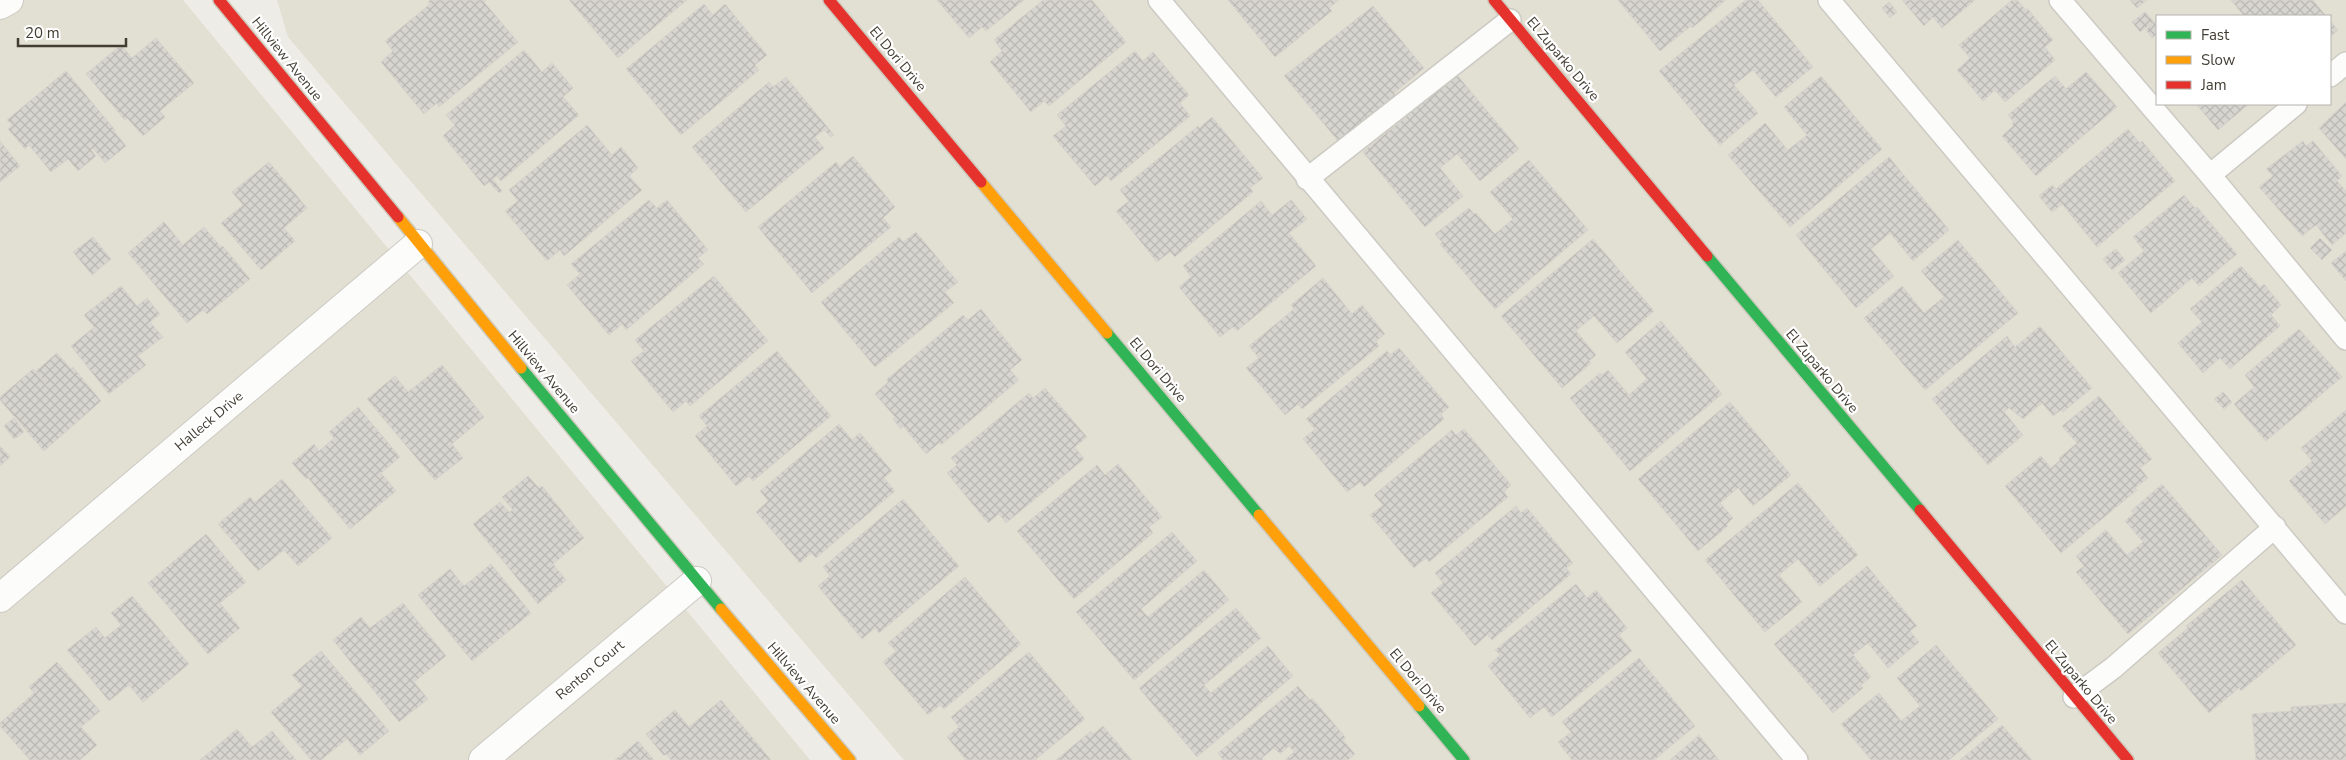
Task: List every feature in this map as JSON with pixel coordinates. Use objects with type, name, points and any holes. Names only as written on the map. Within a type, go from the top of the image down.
[{"type":"street","points":[[0,5],[9,0]]},
{"type":"street","name":"Hillview Avenue","points":[[219,0],[696,581],[850,760]]},
{"type":"street","name":"El Dori Drive","points":[[829,0],[1464,760]]},
{"type":"street","name":"El Zuparko Drive","points":[[1494,0],[2074,698],[2128,760]]},
{"type":"street","name":"Halleck Drive","points":[[0,598],[418,244]]},
{"type":"street","name":"Renton Court","points":[[483,760],[696,581]]},
{"type":"lane","points":[[1159,0],[1307,179],[1797,760]]},
{"type":"lane","points":[[1829,0],[2346,612]]},
{"type":"lane","points":[[2060,0],[2210,175],[2346,339]]},
{"type":"lane","points":[[1307,179],[1510,20]]},
{"type":"lane","points":[[2331,75],[2346,62]]},
{"type":"lane","points":[[2210,175],[2295,105]]},
{"type":"lane","points":[[2074,698],[2113,668],[2275,527]]},
{"type":"shaded area","points":[[0,0],[183,0],[810,760],[0,760]]},
{"type":"shaded area","points":[[277,0],[2346,0],[2346,760],[904,760],[288,37]]},
{"type":"building","points":[[430,0],[486,0],[484,2],[518,42],[439,107],[437,103],[424,114],[381,62],[393,51],[385,41],[430,4],[428,2]]},
{"type":"building","points":[[569,0],[687,0],[618,58]]},
{"type":"building","points":[[937,0],[1024,0],[986,31],[982,27],[969,38]]},
{"type":"building","points":[[1043,0],[1092,0],[1126,42],[1049,106],[1044,101],[1031,112],[990,62],[1002,51],[994,40]]},
{"type":"building","points":[[1228,0],[1339,0],[1329,8],[1332,11],[1275,57]]},
{"type":"building","points":[[1618,0],[1726,0],[1660,51]]},
{"type":"building","points":[[1746,0],[1758,0],[1813,67],[1776,97],[1753,70],[1734,85],[1758,113],[1720,145],[1659,71]]},
{"type":"building","points":[[1902,0],[1975,0],[1942,28],[1933,17],[1924,26]]},
{"type":"building","points":[[2012,0],[2017,0],[2026,10],[2028,9],[2053,40],[2045,47],[2055,60],[2005,102],[1995,90],[1983,101],[1957,70],[1970,58],[1959,45]]},
{"type":"building","points":[[2130,0],[2147,0],[2137,8]]},
{"type":"building","points":[[2231,0],[2313,0],[2325,15],[2243,15]]},
{"type":"building","points":[[1889,2],[1897,12],[1890,18],[1882,8]]},
{"type":"building","points":[[704,4],[713,15],[725,4],[767,55],[755,65],[759,70],[681,135],[626,69]]},
{"type":"building","points":[[1373,6],[1424,68],[1394,93],[1396,96],[1339,142],[1284,76]]},
{"type":"building","points":[[2145,12],[2154,22],[2140,32],[2132,22]]},
{"type":"building","points":[[2155,21],[2156,35],[2152,38],[2146,30]]},
{"type":"building","points":[[2331,22],[2338,30],[2331,36]]},
{"type":"building","points":[[156,38],[194,83],[160,111],[165,117],[143,136],[127,118],[125,120],[86,74],[121,45],[132,58]]},
{"type":"building","points":[[524,50],[542,72],[552,63],[573,88],[563,97],[579,115],[501,181],[497,176],[493,179],[502,191],[499,193],[489,182],[484,186],[443,136],[455,125],[446,115]]},
{"type":"building","points":[[1135,51],[1143,61],[1153,52],[1189,95],[1180,103],[1190,116],[1111,181],[1107,176],[1095,186],[1053,136],[1066,126],[1057,115]]},
{"type":"building","points":[[66,71],[126,146],[105,163],[93,148],[91,150],[96,156],[78,171],[68,159],[51,172],[29,145],[25,149],[8,129],[12,125],[7,120]]},
{"type":"building","points":[[2086,72],[2117,107],[2036,176],[2002,136],[2014,125],[2012,124],[2014,122],[2008,115],[2055,76],[2066,89]]},
{"type":"building","points":[[1457,75],[1519,149],[1480,181],[1457,154],[1440,168],[1463,196],[1425,227],[1363,152]]},
{"type":"building","points":[[1821,76],[1882,149],[1790,227],[1728,155],[1765,123],[1788,150],[1807,135],[1784,107]]},
{"type":"building","points":[[786,77],[834,135],[831,137],[824,130],[815,137],[824,148],[746,212],[692,147],[769,82],[773,87]]},
{"type":"building","points":[[2346,102],[2346,159],[2319,128]]},
{"type":"building","points":[[2197,105],[2248,105],[2218,130]]},
{"type":"building","points":[[1212,117],[1263,178],[1250,188],[1253,192],[1175,257],[1170,252],[1157,262],[1116,211],[1129,201],[1120,190],[1198,126],[1199,128]]},
{"type":"building","points":[[587,125],[612,155],[621,147],[638,168],[629,176],[642,190],[564,256],[560,250],[547,261],[505,211],[518,201],[509,190]]},
{"type":"building","points":[[2128,129],[2140,143],[2142,141],[2175,181],[2097,247],[2062,204],[2052,212],[2039,196],[2052,185],[2056,189]]},
{"type":"building","points":[[0,141],[20,166],[0,182]]},
{"type":"building","points":[[2303,141],[2306,146],[2313,141],[2342,176],[2337,181],[2346,191],[2346,233],[2332,245],[2316,225],[2302,236],[2259,187],[2273,176],[2266,169]]},
{"type":"building","points":[[853,156],[895,207],[883,218],[891,227],[812,293],[758,227],[836,162],[840,167]]},
{"type":"building","points":[[1889,157],[1949,230],[1913,261],[1890,233],[1871,249],[1894,276],[1856,308],[1796,235]]},
{"type":"building","points":[[1529,160],[1588,230],[1495,309],[1440,244],[1442,242],[1435,234],[1469,208],[1495,234],[1513,219],[1490,192]]},
{"type":"building","points":[[269,162],[307,208],[284,228],[295,241],[261,270],[221,223],[243,205],[232,192]]},
{"type":"building","points":[[2184,195],[2195,208],[2197,207],[2237,254],[2199,286],[2192,278],[2151,313],[2118,273],[2144,251],[2133,237]]},
{"type":"building","points":[[649,200],[657,208],[667,200],[708,250],[698,258],[704,264],[626,330],[622,324],[609,335],[567,285],[580,274],[571,264]]},
{"type":"building","points":[[1291,200],[1307,219],[1289,233],[1316,266],[1237,331],[1233,327],[1220,337],[1179,287],[1191,277],[1183,266],[1261,201],[1272,215]]},
{"type":"building","points":[[164,222],[183,245],[204,227],[221,247],[223,246],[250,279],[207,314],[203,310],[187,323],[128,253]]},
{"type":"building","points":[[916,232],[958,282],[945,292],[954,303],[875,367],[821,302],[899,237],[903,242]]},
{"type":"building","points":[[93,237],[111,259],[92,275],[73,252]]},
{"type":"building","points":[[2320,238],[2332,250],[2322,260],[2310,248]]},
{"type":"building","points":[[1593,239],[1654,311],[1617,343],[1594,316],[1576,331],[1596,355],[1589,361],[1591,363],[1562,388],[1501,316]]},
{"type":"building","points":[[1958,240],[2018,313],[1925,390],[1864,318],[1902,286],[1924,313],[1944,297],[1921,271]]},
{"type":"building","points":[[2116,249],[2125,260],[2112,270],[2103,259]]},
{"type":"building","points":[[2346,251],[2346,281],[2331,263]]},
{"type":"building","points":[[2241,266],[2260,287],[2264,284],[2281,305],[2271,315],[2280,326],[2230,369],[2220,358],[2203,373],[2178,343],[2202,322],[2190,309]]},
{"type":"building","points":[[714,276],[768,341],[690,406],[686,401],[673,412],[631,361],[644,351],[635,340]]},
{"type":"building","points":[[1323,278],[1352,314],[1362,305],[1385,334],[1376,341],[1379,346],[1302,409],[1298,404],[1285,415],[1246,368],[1259,358],[1249,346],[1294,309],[1291,305]]},
{"type":"building","points":[[121,286],[137,306],[147,298],[160,314],[150,322],[163,337],[138,356],[146,365],[109,394],[71,346],[94,327],[84,315]]},
{"type":"building","points":[[981,309],[1022,360],[1010,370],[1019,380],[941,445],[939,443],[926,454],[903,426],[901,429],[893,419],[895,417],[875,394],[888,382],[886,380],[963,315],[968,320]]},
{"type":"building","points":[[1661,321],[1722,394],[1630,471],[1570,398],[1600,373],[1602,375],[1608,370],[1629,395],[1647,379],[1625,352]]},
{"type":"building","points":[[2040,326],[2092,388],[2063,412],[2061,410],[2053,416],[2042,403],[2023,419],[2009,408],[2004,412],[2023,435],[1988,465],[1932,399],[2007,336],[2015,347]]},
{"type":"building","points":[[2299,329],[2342,377],[2266,441],[2234,404],[2254,387],[2245,375]]},
{"type":"building","points":[[1399,348],[1449,407],[1441,414],[1444,419],[1364,487],[1360,482],[1347,492],[1303,439],[1315,429],[1306,419],[1387,351],[1390,355]]},
{"type":"building","points":[[777,351],[831,416],[753,481],[749,476],[736,486],[695,436],[707,426],[699,416]]},
{"type":"building","points":[[57,353],[71,369],[73,367],[101,401],[44,451],[0,400],[0,397],[33,369],[49,388],[36,371]]},
{"type":"building","points":[[442,365],[484,417],[452,444],[463,458],[435,480],[367,399],[395,376],[408,392]]},
{"type":"building","points":[[1045,388],[1087,437],[1075,447],[1084,459],[1006,523],[999,514],[988,523],[947,473],[957,465],[951,458],[1029,393],[1033,398]]},
{"type":"building","points":[[2223,392],[2232,402],[2224,409],[2214,399]]},
{"type":"building","points":[[2099,396],[2152,459],[2140,468],[2148,478],[2135,488],[2137,490],[2061,553],[2005,486],[2041,456],[2051,468],[2060,460],[2059,458],[2077,443],[2062,426]]},
{"type":"building","points":[[1730,402],[1791,475],[1753,506],[1738,488],[1720,503],[1733,518],[1726,525],[1728,526],[1698,551],[1638,479]]},
{"type":"building","points":[[358,407],[400,457],[381,473],[396,491],[350,529],[308,478],[306,479],[292,463],[314,444],[319,451],[334,438],[329,432]]},
{"type":"building","points":[[2346,410],[2346,506],[2325,524],[2289,481],[2312,461],[2301,448]]},
{"type":"building","points":[[14,418],[24,432],[14,439],[4,426]]},
{"type":"building","points":[[839,424],[852,440],[860,433],[892,471],[884,478],[895,491],[816,558],[811,553],[800,563],[756,512],[768,501],[760,491]]},
{"type":"building","points":[[1464,429],[1511,485],[1504,492],[1508,497],[1429,562],[1426,558],[1414,568],[1370,515],[1383,505],[1374,495],[1452,430],[1456,435]]},
{"type":"building","points":[[0,446],[10,457],[0,466]]},
{"type":"building","points":[[1118,464],[1162,517],[1149,527],[1153,533],[1074,599],[1017,531],[1097,465],[1105,475]]},
{"type":"building","points":[[528,476],[539,488],[542,486],[584,538],[553,564],[566,580],[538,604],[473,524],[500,502],[509,512],[513,510],[502,497]]},
{"type":"building","points":[[282,479],[332,538],[298,566],[284,550],[258,571],[218,524],[250,497],[255,502]]},
{"type":"building","points":[[1798,483],[1858,555],[1820,586],[1798,559],[1779,575],[1802,602],[1765,632],[1705,560]]},
{"type":"building","points":[[2162,484],[2222,555],[2128,634],[2076,572],[2084,566],[2076,556],[2106,530],[2127,555],[2143,542],[2125,521],[2134,513],[2131,511]]},
{"type":"building","points":[[903,499],[959,566],[879,633],[875,628],[862,639],[818,586],[830,576],[823,567]]},
{"type":"building","points":[[1516,506],[1521,513],[1527,508],[1573,563],[1566,568],[1571,574],[1492,640],[1487,635],[1475,646],[1431,593],[1443,583],[1435,573]]},
{"type":"building","points":[[1172,532],[1197,561],[1141,609],[1148,617],[1204,570],[1229,600],[1134,680],[1076,612]]},
{"type":"building","points":[[206,534],[246,582],[220,603],[240,628],[208,654],[148,583]]},
{"type":"building","points":[[491,564],[531,613],[472,661],[418,595],[450,569],[464,586]]},
{"type":"building","points":[[1867,566],[1917,626],[1910,631],[1919,642],[1888,668],[1868,643],[1853,655],[1871,677],[1861,685],[1863,688],[1833,713],[1774,644]]},
{"type":"building","points":[[965,577],[1021,644],[944,709],[940,705],[928,715],[883,662],[896,651],[888,643]]},
{"type":"building","points":[[2242,580],[2296,645],[2241,691],[2239,688],[2209,713],[2158,653],[2188,628],[2186,626]]},
{"type":"building","points":[[1576,584],[1587,598],[1596,590],[1627,628],[1619,635],[1632,651],[1552,717],[1544,707],[1530,718],[1488,666],[1500,655],[1495,650]]},
{"type":"building","points":[[132,596],[189,664],[143,702],[129,685],[109,701],[67,650],[96,627],[105,638],[121,625],[111,613]]},
{"type":"building","points":[[403,603],[446,656],[414,682],[428,699],[399,722],[333,640],[361,617],[370,628]]},
{"type":"building","points":[[1236,608],[1261,638],[1204,685],[1211,693],[1268,646],[1293,676],[1197,757],[1139,688]]},
{"type":"building","points":[[1936,645],[1998,719],[1949,760],[1871,760],[1841,724],[1879,693],[1901,721],[1920,706],[1897,678]]},
{"type":"building","points":[[321,651],[389,731],[360,755],[347,739],[321,760],[311,760],[271,712],[302,686],[292,675]]},
{"type":"building","points":[[1029,652],[1085,719],[1035,760],[966,760],[947,737],[959,727],[951,717]]},
{"type":"building","points":[[1639,658],[1695,726],[1654,760],[1572,760],[1558,742],[1571,732],[1562,722]]},
{"type":"building","points":[[57,662],[100,711],[81,727],[97,745],[80,760],[30,760],[0,726],[0,723],[34,693],[29,687]]},
{"type":"building","points":[[1298,686],[1310,700],[1312,698],[1346,738],[1343,740],[1355,754],[1348,760],[1285,760],[1294,752],[1289,746],[1280,754],[1274,748],[1262,758],[1263,760],[1223,760],[1218,753]]},
{"type":"building","points":[[721,700],[771,760],[671,760],[666,754],[664,756],[646,734],[675,710],[689,727]]},
{"type":"building","points":[[2346,703],[2346,760],[2256,760],[2252,714],[2291,711],[2291,707]]},
{"type":"building","points":[[2002,725],[2032,760],[1960,760]]},
{"type":"building","points":[[1103,726],[1132,760],[1056,760],[1091,731],[1093,734]]},
{"type":"building","points":[[237,729],[252,747],[272,731],[296,760],[200,760]]},
{"type":"building","points":[[1699,735],[1719,760],[1670,760]]},
{"type":"building","points":[[638,741],[654,760],[615,760]]},
{"type":"traffic: fast","points":[[1707,256],[1920,510]]},
{"type":"traffic: fast","points":[[1107,333],[1259,515]]},
{"type":"traffic: fast","points":[[521,368],[721,609]]},
{"type":"traffic: fast","points":[[1419,706],[1464,760]]},
{"type":"traffic: slow","points":[[981,182],[1107,333]]},
{"type":"traffic: slow","points":[[398,217],[521,368]]},
{"type":"traffic: slow","points":[[1259,515],[1419,706]]},
{"type":"traffic: slow","points":[[721,609],[850,760]]},
{"type":"traffic: jam","points":[[219,0],[398,217]]},
{"type":"traffic: jam","points":[[829,0],[981,182]]},
{"type":"traffic: jam","points":[[1494,0],[1707,256]]},
{"type":"traffic: jam","points":[[1920,510],[2128,760]]}]
